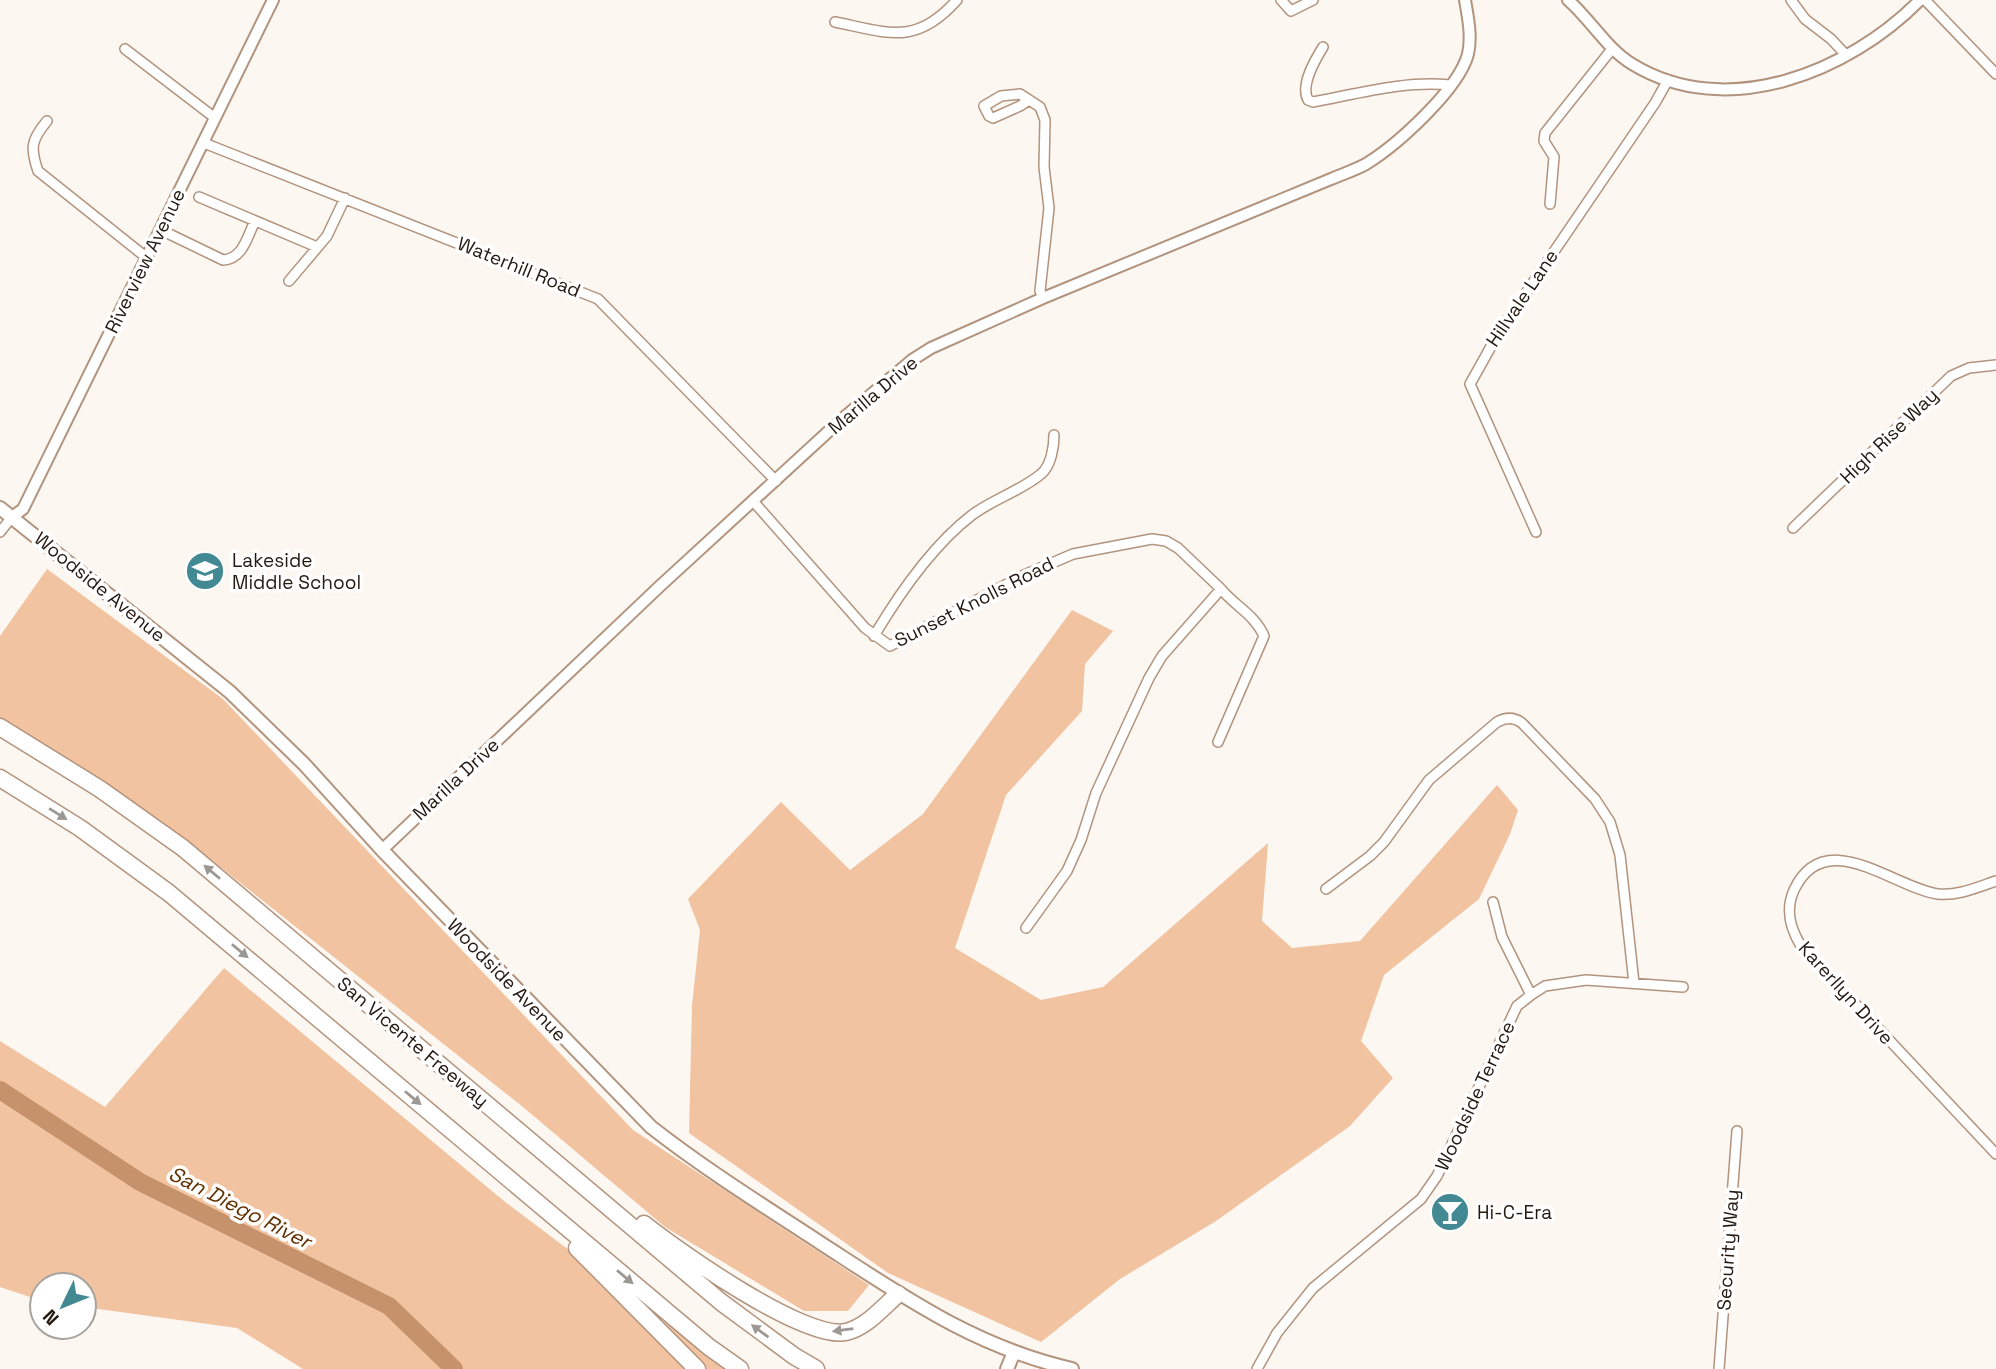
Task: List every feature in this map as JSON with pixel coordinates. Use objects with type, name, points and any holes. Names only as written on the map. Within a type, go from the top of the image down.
[{"type":"highway","name":"San Vicente Freeway","points":[[0,727],[100,789],[183,848],[721,1302],[816,1369]]},
{"type":"highway","points":[[0,778],[80,828],[169,893],[709,1347],[740,1369]]},
{"type":"highway","points":[[489,1106],[708,1270],[756,1300],[806,1324],[845,1332],[862,1326],[898,1294]]},
{"type":"highway","points":[[516,1185],[697,1369]]},
{"type":"main road","name":"Woodside Avenue","points":[[0,508],[230,692],[304,764],[382,850],[651,1127],[700,1165],[924,1310],[981,1339],[1072,1369]]},
{"type":"main road","points":[[1007,1369],[1014,1352]]},
{"type":"street","name":"Riverview Avenue","points":[[12,517],[23,509],[272,0]]},
{"type":"street","points":[[835,22],[892,33],[911,32],[934,22],[957,0]]},
{"type":"street","points":[[1281,0],[1291,11],[1313,0]]},
{"type":"street","name":"Marilla Drive","points":[[382,850],[660,586],[848,414],[912,360],[931,348],[1043,298],[1366,164],[1406,133],[1450,85],[1468,53],[1469,30],[1465,0]]},
{"type":"street","points":[[1567,0],[1612,48],[1639,68],[1668,80],[1718,88],[1756,87],[1810,73],[1885,31],[1922,0],[1994,69]]},
{"type":"street","points":[[1791,0],[1805,19],[1831,39],[1846,55]]},
{"type":"street","points":[[1323,47],[1314,61],[1305,91],[1308,100],[1313,102],[1437,83],[1450,85]]},
{"type":"street","points":[[1549,204],[1554,157],[1544,141],[1545,133],[1612,48]]},
{"type":"street","points":[[125,49],[215,118]]},
{"type":"street","name":"Hillvale Lane","points":[[1536,532],[1470,384],[1498,334],[1668,80]]},
{"type":"street","points":[[1029,100],[1040,107],[1045,120],[1044,167],[1049,208],[1040,291],[1043,298]]},
{"type":"street","points":[[47,121],[37,132],[31,151],[38,171],[148,258]]},
{"type":"street","name":"Waterhill Road","points":[[204,143],[598,299],[776,481]]},
{"type":"street","points":[[199,197],[317,247]]},
{"type":"street","points":[[289,281],[327,236],[345,198]]},
{"type":"street","points":[[161,230],[223,260],[232,260],[239,255],[254,221]]},
{"type":"street","name":"High Rise Way","points":[[1793,528],[1951,376],[1969,368],[1996,365]]},
{"type":"street","points":[[874,636],[900,592],[954,532],[973,514],[1044,473],[1054,448],[1054,435]]},
{"type":"street","name":"Sunset Knolls Road","points":[[753,501],[874,636],[890,646],[1024,575],[1073,554],[1152,539],[1166,541],[1178,548],[1221,589]]},
{"type":"street","points":[[0,532],[12,517]]},
{"type":"street","points":[[1026,928],[1067,871],[1082,840],[1096,793],[1149,678],[1162,656],[1221,589],[1229,599],[1259,623],[1264,636],[1218,742]]},
{"type":"street","points":[[1326,889],[1384,842],[1429,780],[1497,722],[1514,718],[1522,723],[1595,799],[1611,822],[1620,855],[1634,983]]},
{"type":"street","name":"Karerllyn Drive","points":[[1996,881],[1952,895],[1935,894],[1842,859],[1820,864],[1798,883],[1791,898],[1789,915],[1793,932],[1801,946],[1996,1154]]},
{"type":"street","points":[[1493,902],[1502,937],[1531,995],[1545,986],[1586,979],[1683,987]]},
{"type":"street","name":"Woodside Terrace","points":[[1257,1369],[1277,1333],[1313,1288],[1421,1199],[1436,1178],[1517,1006],[1531,995]]},
{"type":"street","name":"Security Way","points":[[1719,1369],[1737,1131]]},
{"type":"shaded area","points":[[47,569],[223,699],[633,1130],[869,1285],[848,1311],[804,1311],[665,1227],[523,1107],[219,866],[79,770],[0,723],[0,636]]},
{"type":"shaded area","points":[[1072,610],[1113,631],[1085,664],[1082,711],[1006,795],[955,948],[1041,1000],[1103,987],[1268,843],[1262,921],[1292,948],[1360,941],[1497,785],[1518,810],[1510,834],[1479,899],[1384,975],[1361,1041],[1393,1078],[1350,1126],[1216,1221],[1120,1279],[1041,1342],[888,1273],[689,1133],[692,1006],[700,930],[688,899],[781,802],[850,870],[923,814]]},
{"type":"shaded area","points":[[224,968],[504,1201],[726,1369],[303,1369],[237,1328],[98,1309],[98,1271],[28,1271],[28,1296],[0,1287],[0,1041],[105,1107]]},
{"type":"waterway","name":"San Diego River","points":[[0,1090],[140,1182],[389,1306],[454,1369]]},
{"type":"place","name":"Lakeside Middle School","points":[[205,571]]},
{"type":"place","name":"Hi-C-Era","points":[[1450,1212]]}]
